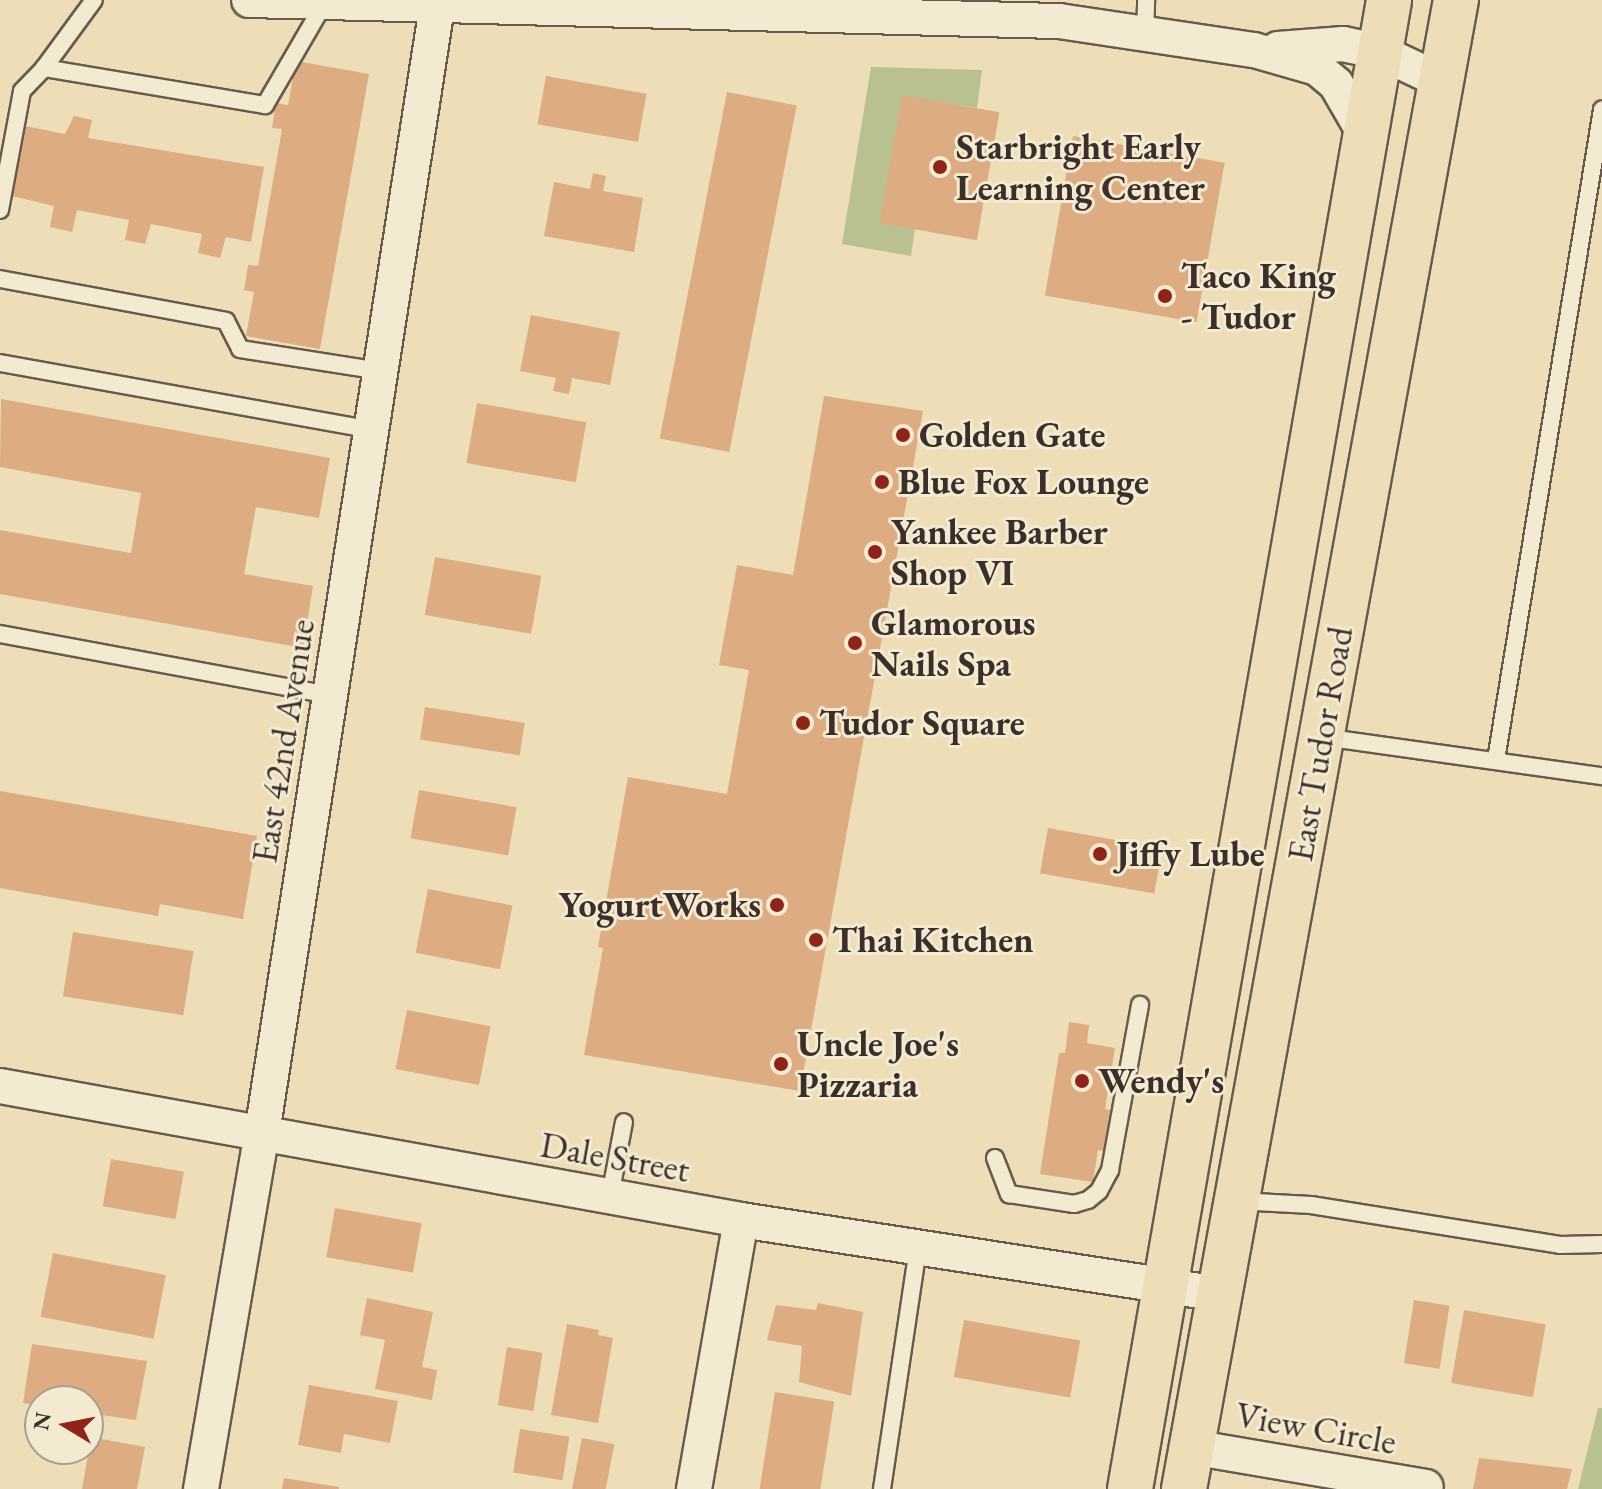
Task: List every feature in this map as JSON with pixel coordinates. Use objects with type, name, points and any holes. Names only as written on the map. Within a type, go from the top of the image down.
[{"type":"main road","name":"East Tudor Road","points":[[1130,1489],[1389,0]]},
{"type":"main road","name":"East Tudor Road","points":[[1188,1468],[1456,0]]},
{"type":"street","points":[[249,0],[1016,10],[1059,21],[1254,50],[1317,68],[1336,84],[1365,134]]},
{"type":"street","name":"East 42nd Avenue","points":[[201,1489],[262,1133],[438,2]]},
{"type":"street","points":[[1254,50],[1343,44],[1380,52],[1441,81]]},
{"type":"street","name":"Dale Street","points":[[0,1086],[741,1220],[1219,1294]]},
{"type":"street","points":[[694,1489],[741,1220]]},
{"type":"street","name":"View Circle","points":[[1188,1468],[1426,1487]]},
{"type":"lane","points":[[0,210],[22,91],[44,68],[94,0]]},
{"type":"lane","points":[[1145,34],[1146,0]]},
{"type":"lane","points":[[44,68],[265,105],[325,2]]},
{"type":"lane","points":[[1496,760],[1602,111]]},
{"type":"lane","points":[[0,279],[226,321],[240,349],[381,371]]},
{"type":"lane","points":[[0,363],[372,430]]},
{"type":"lane","points":[[0,634],[330,695]]},
{"type":"lane","points":[[1321,736],[1602,776]]},
{"type":"lane","points":[[995,1158],[1009,1194],[1074,1204],[1088,1200],[1099,1191],[1110,1170],[1140,1005]]},
{"type":"lane","points":[[610,1196],[624,1122]]},
{"type":"lane","points":[[1236,1201],[1311,1205],[1560,1245],[1602,1244]]},
{"type":"lane","points":[[882,1489],[918,1248]]},
{"type":"green space","points":[[871,67],[982,70],[977,108],[902,96],[881,222],[915,228],[911,256],[842,244]]},
{"type":"green space","points":[[1598,1408],[1602,1408],[1602,1489],[1578,1489]]},
{"type":"building","points":[[296,61],[369,74],[320,349],[246,336],[254,292],[244,290],[248,265],[258,266],[282,129],[272,128],[276,103],[288,105]]},
{"type":"building","points":[[546,76],[646,94],[638,142],[537,124]]},
{"type":"building","points":[[727,92],[797,106],[729,452],[660,439]]},
{"type":"building","name":"Starbright Early Learning Center","points":[[902,95],[999,112],[977,240],[879,223]]},
{"type":"building","points":[[74,116],[92,120],[88,138],[264,167],[251,242],[226,237],[220,258],[198,253],[202,234],[151,224],[145,244],[125,240],[129,220],[77,210],[72,232],[50,227],[54,206],[12,196],[25,126],[65,134]]},
{"type":"building","points":[[1073,136],[1225,163],[1197,322],[1045,296]]},
{"type":"building","points":[[593,173],[606,176],[603,191],[643,198],[634,252],[544,236],[554,182],[590,189]]},
{"type":"building","points":[[531,315],[620,332],[610,385],[572,378],[569,394],[553,391],[556,378],[520,371]]},
{"type":"building","name":"Tudor Square","points":[[824,396],[923,411],[800,1091],[584,1055],[603,948],[598,947],[628,777],[727,794],[749,670],[719,665],[737,565],[793,575]]},
{"type":"building","points":[[1,399],[330,458],[319,518],[256,507],[244,574],[313,586],[303,648],[0,594],[0,530],[131,553],[141,493],[0,467]]},
{"type":"building","points":[[477,403],[586,422],[576,482],[466,463]]},
{"type":"building","points":[[435,557],[541,576],[531,634],[425,615]]},
{"type":"building","points":[[425,707],[525,723],[520,755],[420,740]]},
{"type":"building","points":[[419,790],[516,807],[508,855],[410,838]]},
{"type":"building","points":[[0,791],[257,836],[243,919],[160,904],[158,916],[0,888]]},
{"type":"building","points":[[1048,828],[1162,848],[1154,893],[1040,873]]},
{"type":"building","points":[[428,889],[512,905],[500,969],[416,953]]},
{"type":"building","points":[[73,932],[193,951],[183,1015],[63,996]]},
{"type":"building","points":[[407,1010],[490,1026],[479,1085],[396,1069]]},
{"type":"building","name":"Wendy's","points":[[1069,1022],[1089,1025],[1087,1043],[1115,1048],[1105,1109],[1110,1110],[1104,1151],[1098,1150],[1093,1182],[1040,1174],[1059,1053],[1065,1053]]},
{"type":"building","points":[[111,1159],[184,1172],[176,1219],[103,1206]]},
{"type":"building","points":[[335,1208],[422,1223],[413,1273],[326,1257]]},
{"type":"building","points":[[53,1253],[166,1275],[153,1339],[41,1317]]},
{"type":"building","points":[[367,1298],[433,1312],[422,1367],[437,1370],[432,1400],[375,1389],[385,1340],[360,1335]]},
{"type":"building","points":[[1414,1300],[1450,1306],[1440,1369],[1404,1363]]},
{"type":"building","points":[[818,1303],[863,1312],[851,1396],[799,1382],[802,1346],[767,1340],[776,1305],[816,1310]]},
{"type":"building","points":[[1464,1310],[1546,1324],[1533,1397],[1451,1383]]},
{"type":"building","points":[[964,1320],[1080,1340],[1070,1398],[954,1377]]},
{"type":"building","points":[[567,1324],[599,1330],[598,1335],[613,1338],[598,1423],[551,1415]]},
{"type":"building","points":[[32,1344],[147,1361],[136,1420],[104,1415],[104,1385],[26,1385]]},
{"type":"building","points":[[507,1347],[543,1353],[533,1411],[498,1405]]},
{"type":"building","points":[[309,1385],[398,1401],[390,1443],[344,1434],[341,1453],[298,1445]]},
{"type":"building","points":[[775,1392],[834,1401],[820,1489],[760,1489]]},
{"type":"building","points":[[520,1429],[569,1437],[563,1480],[513,1472]]},
{"type":"building","points":[[582,1438],[614,1444],[606,1489],[572,1489]]},
{"type":"building","points":[[104,1439],[145,1447],[137,1489],[82,1489],[86,1465],[104,1465]]},
{"type":"building","points":[[1479,1458],[1572,1469],[1567,1489],[1473,1489]]},
{"type":"building","points":[[284,1478],[339,1487],[339,1489],[282,1489]]},
{"type":"place","name":"Starbright Early Learning Center","points":[[940,167]]},
{"type":"place","name":"Taco King - Tudor","points":[[1165,296]]},
{"type":"place","name":"Golden Gate","points":[[903,435]]},
{"type":"place","name":"Blue Fox Lounge","points":[[882,482]]},
{"type":"place","name":"Yankee Barber Shop VI","points":[[875,552]]},
{"type":"place","name":"Glamorous Nails Spa","points":[[855,643]]},
{"type":"place","name":"Tudor Square","points":[[803,723]]},
{"type":"place","name":"Jiffy Lube","points":[[1100,854]]},
{"type":"place","name":"YogurtWorks","points":[[777,905]]},
{"type":"place","name":"Thai Kitchen","points":[[816,940]]},
{"type":"place","name":"Uncle Joe's Pizzaria","points":[[781,1064]]},
{"type":"place","name":"Wendy's","points":[[1082,1081]]}]
